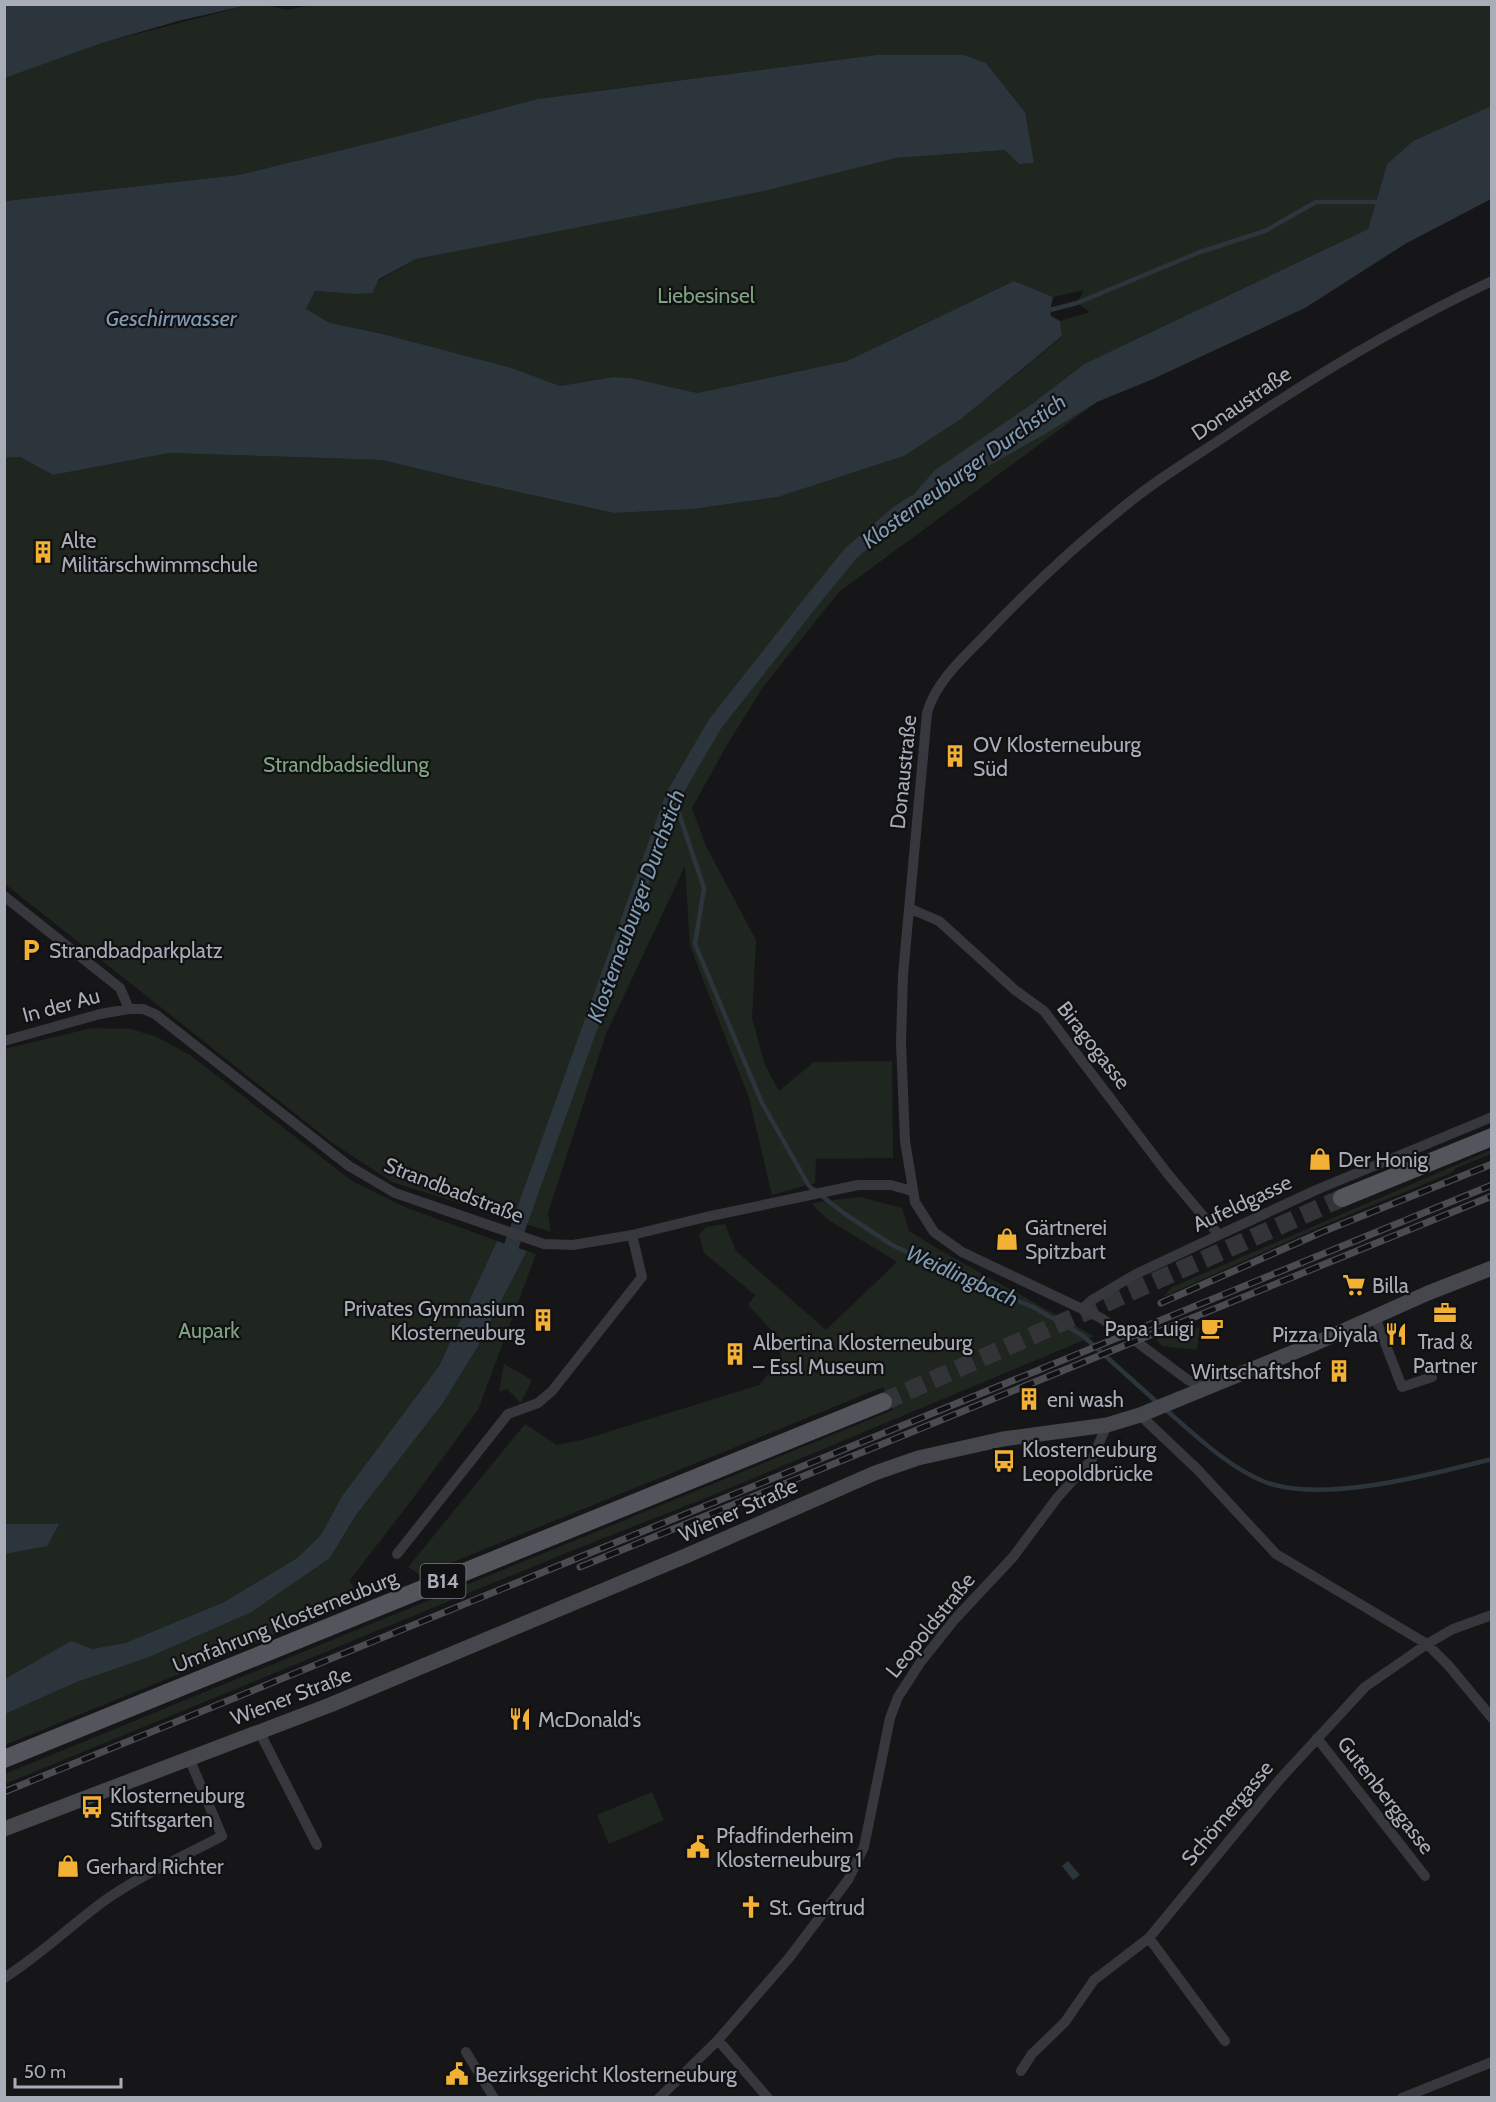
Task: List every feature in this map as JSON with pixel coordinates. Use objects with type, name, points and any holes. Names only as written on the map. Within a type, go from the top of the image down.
[{"type":"main road","points":[[1342,1198],[1491,1137]]},
{"type":"main road","name":"Umfahrung Klosterneuburg","points":[[4,1759],[883,1402]]},
{"type":"street","name":"Donaustraße","points":[[1206,1388],[1188,1380],[1108,1322],[962,1252],[942,1239],[928,1224],[915,1202],[905,1141],[901,1043],[905,955],[916,911],[915,842],[924,738],[930,703],[941,682],[1038,582],[1090,534],[1138,496],[1258,414],[1382,336],[1491,280]]},
{"type":"street","points":[[4,896],[120,988],[129,1009]]},
{"type":"street","name":"Biragogasse","points":[[916,911],[939,921],[1015,990],[1044,1011],[1167,1173],[1219,1235]]},
{"type":"street","name":"In der Au","points":[[4,1041],[100,1014],[129,1009]]},
{"type":"street","name":"Strandbadstraße","points":[[129,1009],[142,1009],[155,1014],[349,1166],[395,1193],[544,1244],[573,1245],[633,1235],[846,1187],[876,1184],[912,1191]]},
{"type":"street","name":"Aufeldgasse","points":[[1082,1309],[1092,1300],[1136,1274],[1219,1235],[1316,1190],[1491,1117]]},
{"type":"street","points":[[397,1554],[508,1414],[538,1403],[552,1391],[642,1277],[633,1235]]},
{"type":"street","name":"Wiener Straße","points":[[7,1829],[330,1705],[688,1555],[875,1473],[918,1458],[1002,1439],[1107,1425],[1145,1413],[1491,1268]]},
{"type":"street","points":[[1375,1317],[1402,1387],[1432,1377]]},
{"type":"street","points":[[1145,1413],[1276,1554],[1427,1644],[1449,1666],[1491,1718]]},
{"type":"street","name":"Leopoldstraße","points":[[659,2097],[718,2040],[789,1958],[848,1880],[864,1847],[890,1718],[898,1697],[920,1663],[955,1618],[1013,1557],[1058,1498],[1092,1459],[1107,1425]]},
{"type":"street","name":"Schömergasse","points":[[1021,2071],[1032,2054],[1065,2022],[1094,1980],[1149,1938],[1280,1779],[1365,1687],[1453,1629],[1491,1616]]},
{"type":"street","points":[[259,1731],[317,1845]]},
{"type":"street","name":"Gutenberggasse","points":[[1317,1738],[1425,1876]]},
{"type":"street","points":[[4,1978],[106,1900],[222,1836],[189,1758]]},
{"type":"street","points":[[1149,1938],[1225,2041]]},
{"type":"street","points":[[718,2040],[768,2097]]},
{"type":"street","points":[[466,2052],[494,2097]]},
{"type":"street","points":[[1402,2097],[1421,2094],[1491,2062]]},
{"type":"green space","points":[[318,4],[1491,5],[1491,106],[1413,141],[1387,164],[1368,229],[1084,364],[1032,404],[1052,430],[1097,402],[839,592],[763,687],[692,808],[706,846],[756,940],[752,1018],[765,1065],[779,1091],[814,1062],[892,1061],[893,1158],[816,1159],[815,1183],[772,1195],[749,1098],[690,946],[685,866],[606,1034],[548,1213],[551,1232],[392,1182],[331,1142],[5,884],[5,458],[20,457],[53,475],[169,453],[382,460],[614,513],[693,509],[778,497],[904,456],[960,420],[1062,337],[1060,321],[1090,312],[1077,303],[1084,290],[1053,297],[1014,281],[847,361],[697,393],[631,378],[613,377],[560,386],[512,368],[383,334],[330,323],[306,309],[315,291],[356,294],[416,259],[896,158],[1006,150],[1019,164],[1033,163],[1025,112],[986,63],[964,55],[876,55],[537,99],[391,138],[238,175],[5,201],[5,78],[102,43],[249,5],[265,5],[287,10]]},
{"type":"green space","name":"Aupark","points":[[92,1028],[131,1029],[157,1037],[190,1055],[352,1181],[405,1207],[497,1241],[439,1366],[342,1496],[321,1535],[297,1558],[224,1602],[125,1643],[92,1649],[5,1679],[5,1049]]},
{"type":"green space","points":[[1491,1150],[1491,1154],[1456,1168],[1451,1173],[1329,1223],[1163,1297],[1172,1287]]},
{"type":"green space","points":[[860,1197],[902,1208],[909,1231],[1094,1336],[706,1498],[566,1553],[5,1784],[5,1774],[893,1410],[883,1387],[421,1575],[408,1567],[525,1424],[557,1445],[582,1440],[759,1385],[781,1359],[779,1338],[748,1305],[755,1295],[704,1253],[699,1235],[706,1227],[725,1224],[736,1251],[826,1330],[897,1262],[827,1219],[811,1203]]},
{"type":"green space","points":[[527,1251],[536,1254],[478,1410],[349,1581],[363,1599],[5,1745],[5,1714],[77,1682],[147,1658],[252,1612],[330,1558],[356,1515],[443,1403],[477,1348]]},
{"type":"green space","points":[[1200,1327],[1197,1350],[1162,1346],[1156,1339],[1189,1331]]},
{"type":"green space","points":[[504,1364],[532,1380],[521,1403],[507,1389],[499,1392]]},
{"type":"green space","points":[[652,1792],[664,1820],[609,1844],[597,1815]]},
{"type":"water","points":[[5,4],[248,5],[178,21],[102,43],[5,78]]},
{"type":"water","name":"Geschirrwasser","points":[[876,55],[964,55],[986,63],[1025,112],[1034,163],[1019,164],[1005,150],[896,158],[764,191],[416,259],[379,279],[372,293],[315,291],[306,309],[330,323],[383,334],[512,368],[560,386],[613,377],[631,378],[697,393],[847,361],[1014,281],[1053,297],[1051,316],[1060,321],[1062,336],[960,420],[904,456],[778,497],[693,509],[614,513],[382,460],[169,453],[53,475],[20,457],[5,458],[5,201],[238,175],[391,138],[537,99]]},
{"type":"water","points":[[1491,106],[1491,199],[1405,244],[1305,308],[1153,379],[1097,402],[921,504],[897,514],[935,470],[1032,404],[1084,364],[1368,229],[1387,164],[1413,141]]},
{"type":"water","points":[[497,1241],[527,1251],[477,1348],[443,1403],[356,1515],[330,1558],[252,1612],[147,1658],[77,1682],[5,1714],[5,1679],[71,1641],[92,1649],[125,1643],[224,1602],[297,1558],[321,1535],[342,1496],[439,1366]]},
{"type":"water","points":[[5,1524],[59,1524],[47,1546],[5,1554]]},
{"type":"water","points":[[1068,1861],[1080,1875],[1073,1880],[1062,1866]]},
{"type":"waterway","points":[[1050,310],[1077,303],[1200,252],[1265,231],[1316,202],[1382,202]]},
{"type":"waterway","name":"Klosterneuburger Durchstich","points":[[505,1264],[673,796],[715,724],[851,553],[913,503]]},
{"type":"waterway","name":"Weidlingbach","points":[[673,796],[704,888],[695,944],[762,1103],[809,1186],[845,1214],[892,1245],[1033,1307],[1082,1335],[1159,1404]]},
{"type":"waterway","name":"Weidlingbach","points":[[1165,1409],[1212,1450],[1238,1468],[1265,1482],[1289,1488],[1317,1490],[1378,1484],[1410,1479],[1492,1459]]},
{"type":"tunnel","points":[[883,1402],[1342,1198]]},
{"type":"railway","points":[[1161,1303],[1322,1232],[1492,1164]]},
{"type":"railway","points":[[4,1792],[1492,1185]]},
{"type":"railway","points":[[580,1567],[1492,1196]]},
{"type":"place","name":"Alte Militärschwimmschule","points":[[43,552]]},
{"type":"place","name":"OV Klosterneuburg Süd","points":[[955,756]]},
{"type":"place","name":"Strandbadparkplatz","points":[[31,950]]},
{"type":"place","name":"Der Honig","points":[[1320,1159]]},
{"type":"place","name":"Gärtnerei Spitzbart","points":[[1007,1239]]},
{"type":"place","name":"Billa","points":[[1354,1285]]},
{"type":"place","name":"Trad & Partner","points":[[1445,1313]]},
{"type":"place","name":"Privates Gymnasium Klosterneuburg","points":[[543,1320]]},
{"type":"place","name":"Papa Luigi","points":[[1212,1328]]},
{"type":"place","name":"Pizza Diyala","points":[[1396,1334]]},
{"type":"place","name":"Albertina Klosterneuburg – Essl Museum","points":[[735,1354]]},
{"type":"place","name":"Wirtschaftshof","points":[[1339,1371]]},
{"type":"place","name":"eni wash","points":[[1029,1399]]},
{"type":"place","name":"Klosterneuburg Leopoldbrücke","points":[[1004,1461]]},
{"type":"place","name":"McDonald's","points":[[520,1719]]},
{"type":"place","name":"Klosterneuburg Stiftsgarten","points":[[92,1807]]},
{"type":"place","name":"Pfadfinderheim Klosterneuburg 1","points":[[698,1847]]},
{"type":"place","name":"Gerhard Richter","points":[[68,1866]]},
{"type":"place","name":"St. Gertrud","points":[[751,1907]]},
{"type":"place","name":"Bezirksgericht Klosterneuburg","points":[[457,2074]]},
{"type":"park label","name":"Liebesinsel","points":[[706,295]]},
{"type":"park label","name":"Strandbadsiedlung","points":[[346,764]]}]
